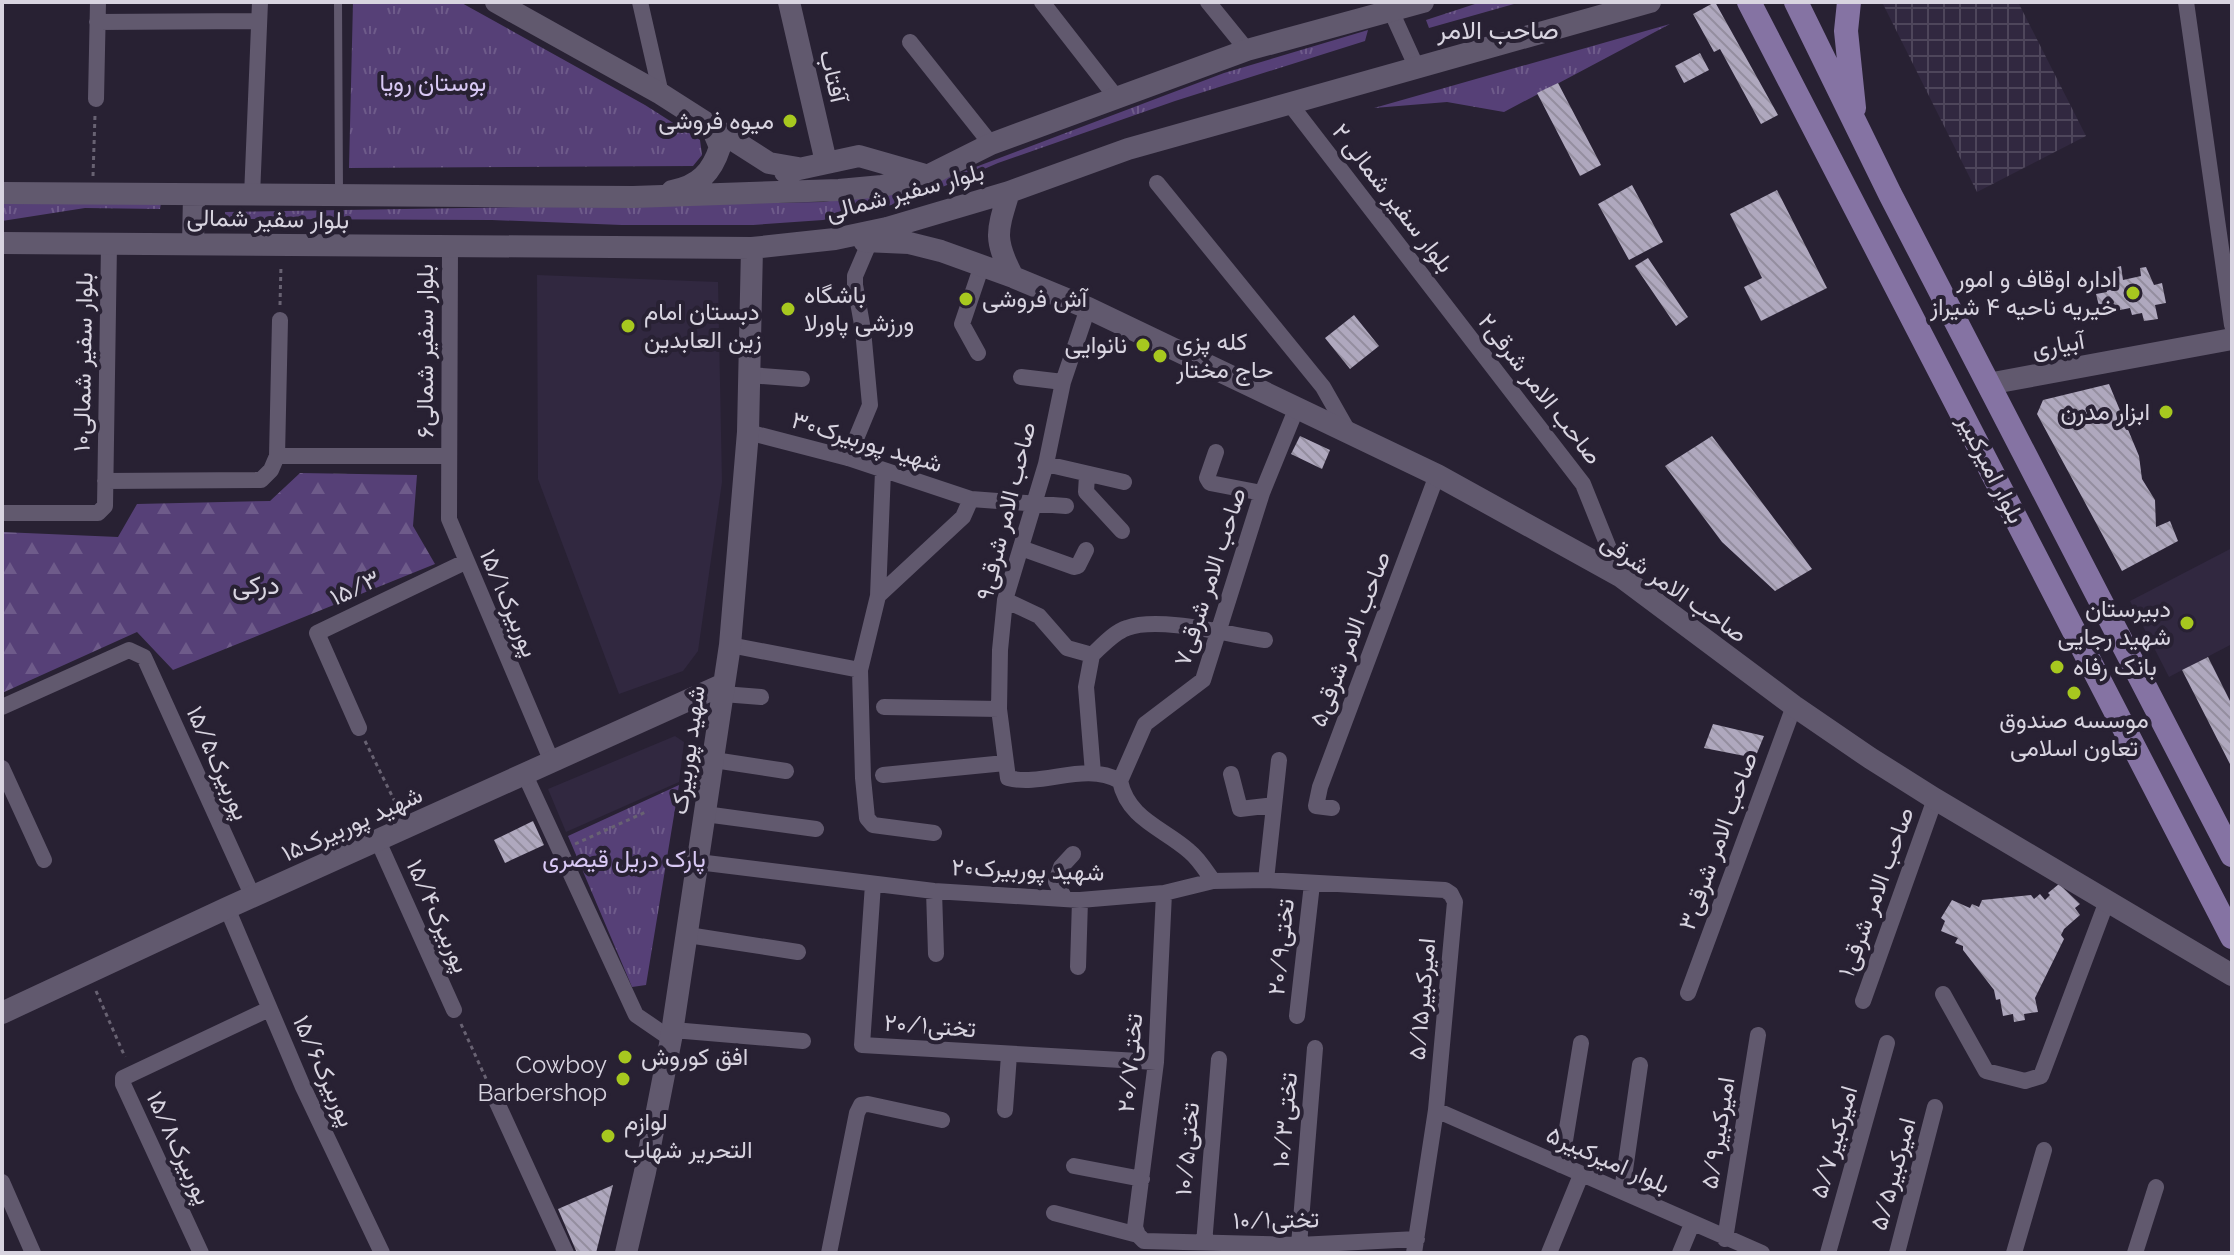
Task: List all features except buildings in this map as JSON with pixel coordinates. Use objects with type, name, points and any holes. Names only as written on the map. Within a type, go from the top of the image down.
[{"type":"main road","name":"بلوار امیرکبیر","points":[[1749,2],[2232,937]]},
{"type":"main road","name":"بلوار امیرکبیر","points":[[1796,2],[1988,384],[2229,844]]},
{"type":"main road","points":[[1849,2],[1846,31],[1856,126]]},
{"type":"main road","points":[[2063,609],[2095,592]]},
{"type":"street","points":[[96,99],[98,2]]},
{"type":"street","points":[[252,196],[260,2]]},
{"type":"street","points":[[496,2],[661,94],[769,163],[798,168]]},
{"type":"street","points":[[640,2],[661,94]]},
{"type":"street","name":"آفتاب","points":[[789,2],[826,162]]},
{"type":"street","points":[[1042,2],[1116,97]]},
{"type":"street","points":[[1208,2],[1247,50]]},
{"type":"street","name":"بلوار سفیر شمالی","points":[[2,193],[633,197],[882,186],[927,176],[991,144],[1247,50],[1388,6],[1423,2]]},
{"type":"street","name":"بلوار سفیر شمالی","points":[[2,243],[752,248],[835,239],[887,228],[1009,192],[1128,149],[1650,2]]},
{"type":"street","points":[[2186,2],[2232,325]]},
{"type":"street","points":[[1388,6],[1416,66]]},
{"type":"street","points":[[97,22],[259,21]]},
{"type":"street","points":[[910,42],[991,144]]},
{"type":"street","name":"بلوار سفیر شمالی ۲","points":[[1290,104],[1457,322]]},
{"type":"street","points":[[633,197],[694,185],[705,176],[720,147],[712,128]]},
{"type":"street","points":[[732,195],[798,168],[859,156],[927,176]]},
{"type":"street","points":[[1157,183],[1323,387],[1348,431]]},
{"type":"street","points":[[1009,192],[998,227],[1000,251],[1013,277]]},
{"type":"street","points":[[193,244],[194,195]]},
{"type":"street","name":"صاحب الامر شرقی","points":[[835,239],[909,243],[1013,277],[1088,308],[1437,475],[1620,576],[1794,706],[1935,799],[2232,975]]},
{"type":"street","points":[[848,458],[870,405],[855,276],[870,241]]},
{"type":"street","name":"بلوار سفیر شمالی۱۰","points":[[2,513],[98,513],[105,506],[109,244]]},
{"type":"street","name":"بلوار سفیر شمالی۶","points":[[449,456],[450,246]]},
{"type":"street","name":"شهید پوربیرک","points":[[626,1253],[672,1034],[730,645],[748,432],[752,248]]},
{"type":"street","points":[[978,353],[962,324],[982,265]]},
{"type":"street","name":"صاحب الامر شرقی۹","points":[[1006,770],[999,709],[1005,600],[1046,464],[1063,382],[1088,308]]},
{"type":"street","points":[[105,481],[261,480],[271,470],[277,456],[280,320]]},
{"type":"street","name":"۲صاحب الامر شرقی","points":[[1457,322],[1583,484],[1620,576]]},
{"type":"street","name":"آبیاری","points":[[1988,384],[2232,339]]},
{"type":"street","points":[[749,375],[802,379]]},
{"type":"street","points":[[1021,377],[1063,382]]},
{"type":"street","name":"صاحب الامر شرقی۷","points":[[1120,781],[1145,724],[1203,680],[1262,493],[1297,407]]},
{"type":"street","name":"شهید پوربیرک۳۰","points":[[748,432],[848,458],[971,499],[1066,506]]},
{"type":"street","points":[[1216,452],[1207,478],[1210,483],[1262,493]]},
{"type":"street","points":[[277,456],[449,456]]},
{"type":"street","name":"پوربیرک۱۵/۱","points":[[449,456],[449,519],[552,762]]},
{"type":"street","points":[[1046,464],[1124,482]]},
{"type":"street","points":[[883,471],[878,596],[860,670],[863,778],[869,823],[934,833]]},
{"type":"street","points":[[1087,475],[1086,492],[1122,531]]},
{"type":"street","name":"صاحب الامر شرقی۵","points":[[1332,808],[1316,806],[1320,787],[1437,475]]},
{"type":"street","points":[[878,596],[963,517],[971,499]]},
{"type":"street","points":[[1021,548],[1074,567],[1078,566],[1086,550]]},
{"type":"street","name":"۱۵/۳","points":[[359,728],[317,633],[465,562]]},
{"type":"street","points":[[1005,600],[1039,616],[1067,648],[1092,655]]},
{"type":"street","points":[[1093,773],[1086,687],[1092,655],[1124,628],[1177,626],[1265,640]]},
{"type":"street","points":[[730,645],[860,670]]},
{"type":"street","name":"پوربیرک۱۵/۵","points":[[2,707],[129,650],[144,657],[253,897]]},
{"type":"street","points":[[724,689],[761,697]]},
{"type":"street","name":"شهید پوربیرک۱۵","points":[[2,1013],[552,762],[724,689]]},
{"type":"street","name":"صاحب الامر شرقی۳","points":[[1688,993],[1794,706]]},
{"type":"street","points":[[884,707],[999,709]]},
{"type":"street","points":[[714,760],[786,771]]},
{"type":"street","points":[[1266,880],[1279,760]]},
{"type":"street","points":[[2,768],[44,860]]},
{"type":"street","points":[[883,775],[1006,770],[1109,775],[1120,781],[1123,796],[1135,813],[1191,852],[1213,881]]},
{"type":"street","points":[[1231,774],[1240,809],[1274,805]]},
{"type":"street","points":[[525,775],[636,1015],[672,1034],[803,1041]]},
{"type":"street","name":"صاحب الامر شرقی۱","points":[[1863,1001],[1935,799]]},
{"type":"street","points":[[705,814],[816,829]]},
{"type":"street","name":"پوربیرک۱۵/۴","points":[[378,841],[454,1010]]},
{"type":"street","points":[[1073,854],[1061,867],[1056,882],[1072,900],[1078,967]]},
{"type":"street","name":"شهید پوربیرک۲۰","points":[[698,862],[934,891],[1072,900],[1164,893],[1213,881],[1266,880],[1445,890],[1451,894]]},
{"type":"street","name":"تختی۲۰/۱","points":[[873,884],[862,1045],[1156,1062]]},
{"type":"street","name":"تختی۲۰/۹","points":[[1297,1016],[1312,884]]},
{"type":"street","points":[[934,891],[936,954]]},
{"type":"street","name":"تختی۲۰/۷","points":[[1138,1235],[1135,1227],[1156,1062],[1164,893]]},
{"type":"street","name":"امیرکبیر۵/۱۵","points":[[1415,1246],[1436,1110],[1455,902],[1451,894]]},
{"type":"street","points":[[1943,994],[1986,1071],[2025,1081],[2041,1076],[2107,901]]},
{"type":"street","name":"پوربیرک۱۵/۶","points":[[227,908],[269,1009],[382,1253]]},
{"type":"street","points":[[688,935],[798,952]]},
{"type":"street","name":"پوربیرک۱۵/۸","points":[[201,1253],[123,1084],[123,1078],[269,1009]]},
{"type":"street","name":"امیرکبیر۵/۹","points":[[1725,1239],[1758,1035]]},
{"type":"street","points":[[1561,1165],[1581,1043]]},
{"type":"street","name":"امیرکبیر۵/۷","points":[[1828,1253],[1887,1043]]},
{"type":"street","name":"تختی۱۰/۳","points":[[1299,1245],[1315,1048]]},
{"type":"street","points":[[1005,1110],[1009,1055]]},
{"type":"street","name":"تختی۱۰/۵","points":[[1204,1244],[1219,1059]]},
{"type":"street","points":[[1622,1191],[1640,1065]]},
{"type":"street","points":[[494,1096],[566,1253]]},
{"type":"street","points":[[829,1253],[861,1105],[942,1120]]},
{"type":"street","name":"امیرکبیر۵/۵","points":[[1897,1253],[1935,1107]]},
{"type":"street","name":"بلوار امیرکبیر۵","points":[[1436,1110],[1762,1253]]},
{"type":"street","points":[[2014,1253],[2044,1150]]},
{"type":"street","points":[[1074,1166],[1142,1179]]},
{"type":"street","points":[[1549,1253],[1581,1175]]},
{"type":"street","points":[[2,1182],[33,1253]]},
{"type":"street","points":[[2135,1253],[2156,1187]]},
{"type":"street","name":"تختی۱۰/۱","points":[[1054,1213],[1138,1235],[1144,1241],[1415,1246]]},
{"type":"street","points":[[1680,1253],[1692,1224]]},
{"type":"lane","points":[[338,2],[339,193]]},
{"type":"path","points":[[93,194],[96,99]]},
{"type":"path","points":[[280,320],[281,245]]},
{"type":"path","points":[[359,728],[407,828]]},
{"type":"path","points":[[560,850],[648,811]]},
{"type":"path","points":[[87,973],[132,1073]]},
{"type":"path","points":[[454,1010],[494,1096]]},
{"type":"shaded area","points":[[1882,2],[2018,2],[2086,136],[1977,192]]},
{"type":"shaded area","points":[[537,275],[718,282],[722,482],[698,651],[683,671],[619,694],[538,479]]},
{"type":"shaded area","name":"دبیرستان شهید رجایی","points":[[2232,548],[2232,644],[2169,677],[2130,601]]},
{"type":"shaded area","points":[[675,736],[684,742],[679,782],[566,832],[548,789]]},
{"type":"green space","name":"بوستان رویا","points":[[353,2],[460,2],[645,105],[700,140],[702,155],[693,166],[349,168]]},
{"type":"green space","points":[[1481,2],[1521,2],[1429,28],[1426,20]]},
{"type":"green space","points":[[1670,24],[1504,112],[1447,102],[1374,108]]},
{"type":"green space","points":[[1368,30],[1365,41],[1175,101],[998,163],[910,201],[823,220],[753,225],[622,225],[492,220],[225,219],[225,212],[823,202],[920,188],[1224,73]]},
{"type":"green space","points":[[2,201],[161,203],[160,209],[85,208],[2,221]]},
{"type":"green space","points":[[300,473],[417,475],[413,526],[435,564],[173,670],[137,632],[2,693],[2,532],[118,537],[137,504],[270,501]]},
{"type":"green space","name":"پارک دریل قیصری","points":[[679,785],[646,985],[632,987],[568,836]]},
{"type":"place","name":"میوه فروشی","points":[[790,121]]},
{"type":"place","name":"اداره اوقاف و امور خیریه ناحیه ۴ شیراز","points":[[2133,293]]},
{"type":"place","name":"آش فروشی","points":[[966,299]]},
{"type":"place","name":"باشگاه ورزشی پاورلا","points":[[788,309]]},
{"type":"place","name":"دبستان امام زین العابدین","points":[[628,326]]},
{"type":"place","name":"نانوایی","points":[[1143,345]]},
{"type":"place","name":"کله پزی حاج مختار","points":[[1160,356]]},
{"type":"place","name":"ابزار مدرن","points":[[2166,412]]},
{"type":"place","name":"دبیرستان شهید رجایی","points":[[2187,623]]},
{"type":"place","name":"بانک رفاه","points":[[2057,667]]},
{"type":"place","name":"موسسه صندوق تعاون اسلامی","points":[[2074,693]]},
{"type":"place","name":"افق کوروش","points":[[625,1057]]},
{"type":"place","name":"Cowboy Barbershop","points":[[623,1079]]},
{"type":"place","name":"لوازم التحریر شهاب","points":[[608,1136]]},
{"type":"district","name":"صاحب الامر","points":[[1498,30]]},
{"type":"district","name":"درکی","points":[[256,585]]}]
